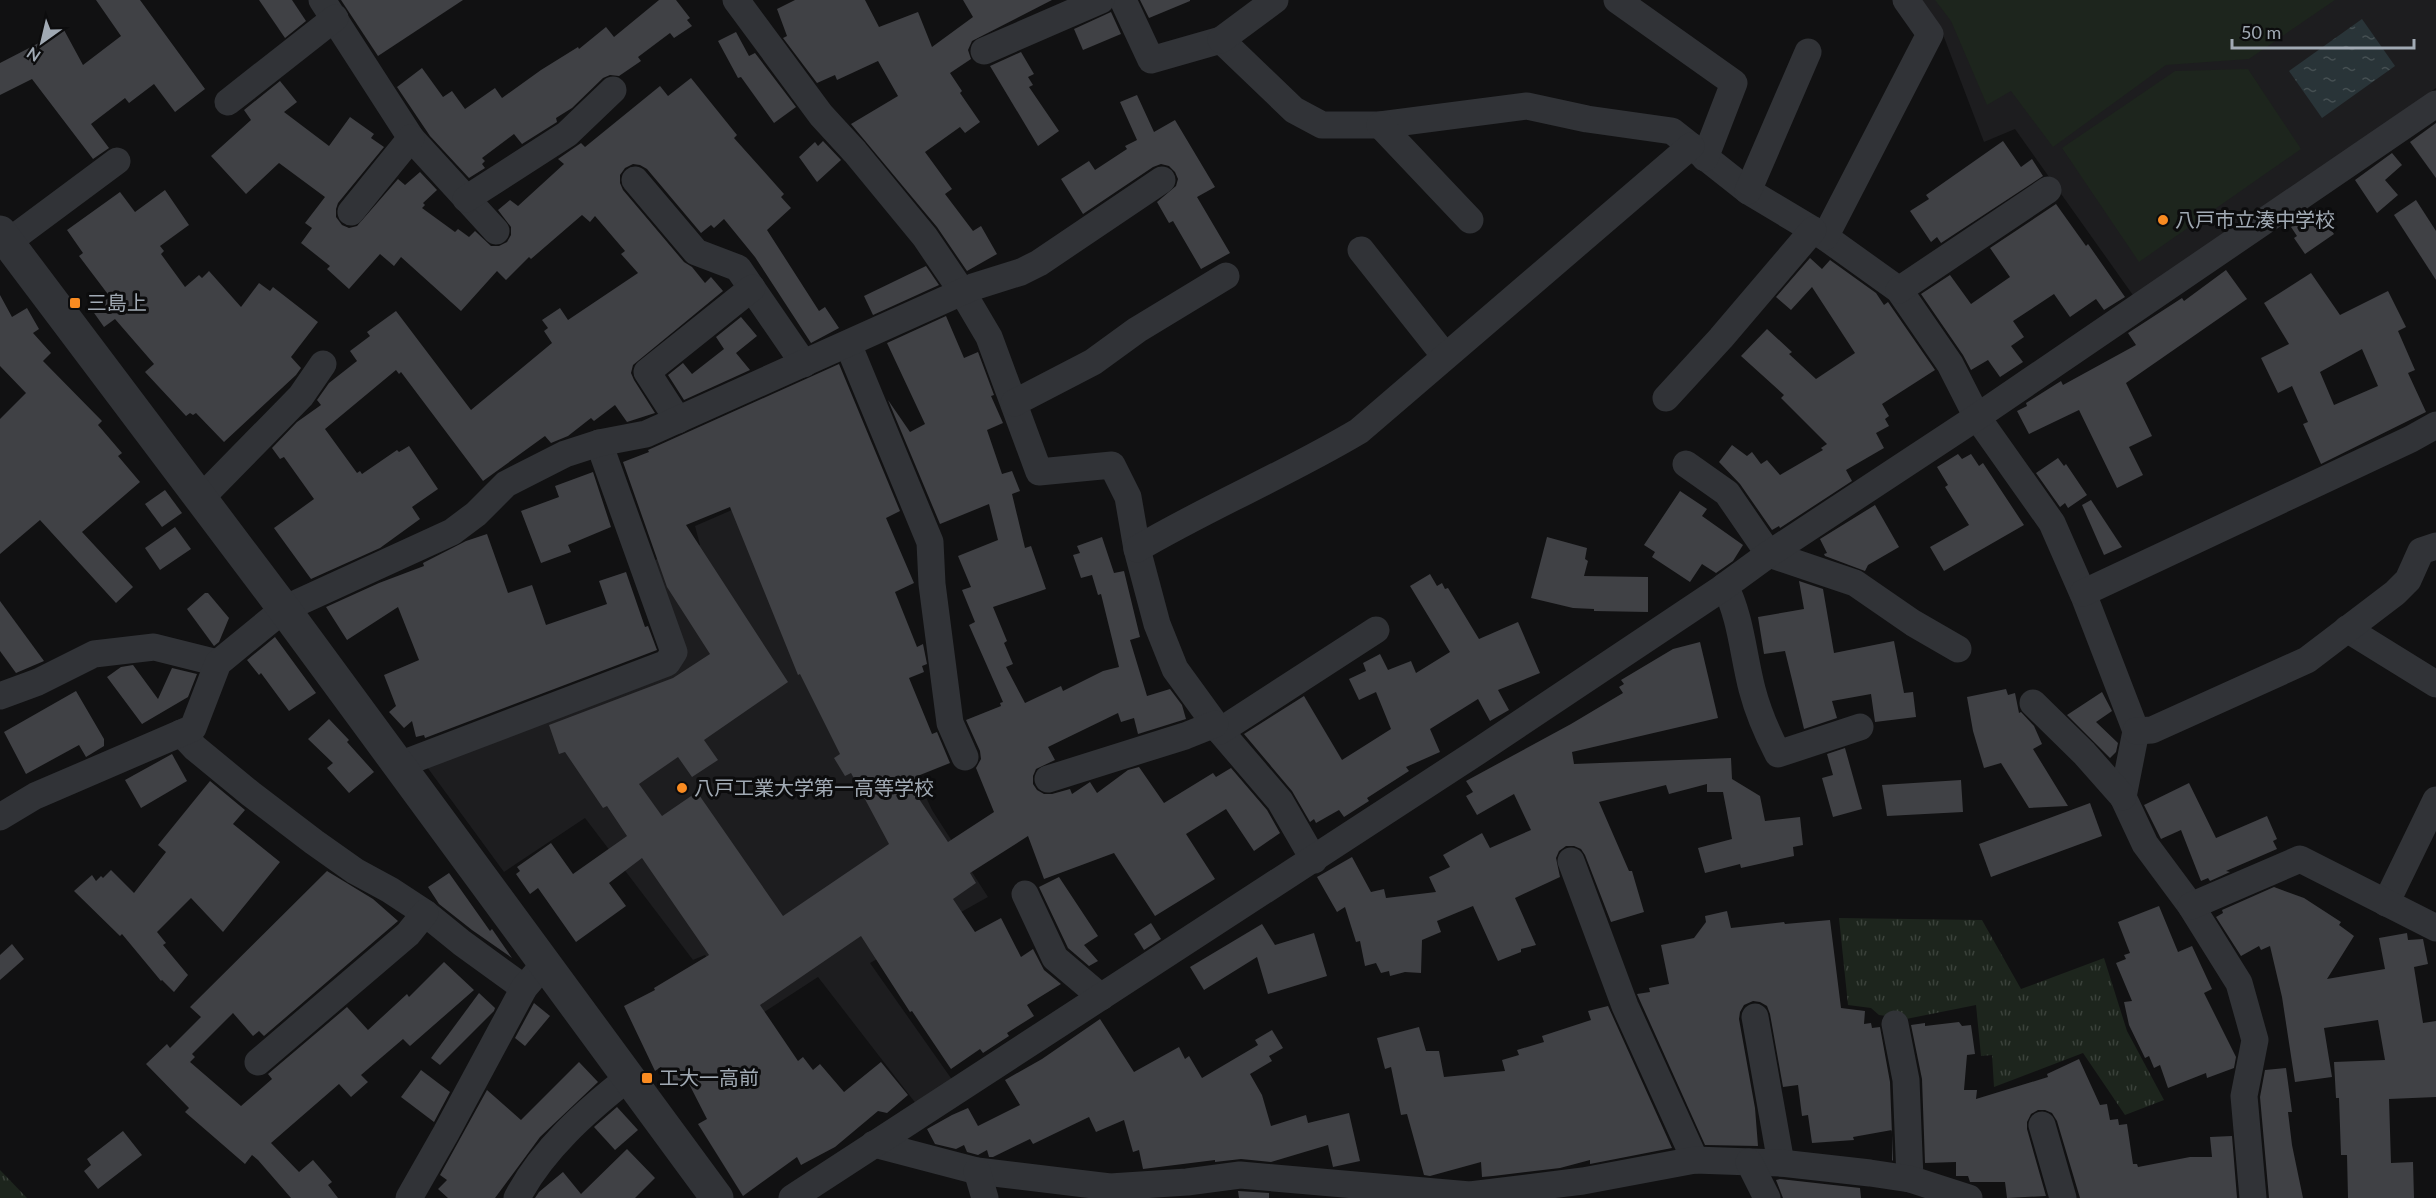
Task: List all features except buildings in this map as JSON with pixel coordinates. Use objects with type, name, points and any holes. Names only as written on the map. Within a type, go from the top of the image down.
[{"type":"street","points":[[736,0],[821,115],[855,152],[925,237],[963,293],[989,338],[1039,472],[1112,465],[1128,497],[1137,549],[1157,624],[1175,669],[1218,727],[1280,801],[1314,860]]},
{"type":"street","points":[[984,51],[1101,0]]},
{"type":"street","points":[[1124,0],[1151,60],[1221,40],[1275,0]]},
{"type":"street","points":[[1137,549],[1186,520],[1329,449],[1359,431],[1418,382],[1445,356],[1698,152],[1734,83],[1617,0]]},
{"type":"street","points":[[1666,398],[1819,234],[1930,34],[1906,0]]},
{"type":"street","points":[[228,102],[328,9],[411,138],[496,231]]},
{"type":"street","points":[[1221,40],[1294,110],[1322,125],[1380,125],[1527,106],[1587,119],[1672,131],[1748,191],[1819,234],[1899,290],[1950,364],[1977,417],[2052,523],[2083,593],[2136,731],[2123,797]]},
{"type":"street","points":[[1748,191],[1808,52]]},
{"type":"street","points":[[466,199],[567,134],[613,90]]},
{"type":"street","points":[[792,1198],[1314,860],[1977,417],[2436,104]]},
{"type":"street","points":[[1380,125],[1470,220]]},
{"type":"street","points":[[351,212],[411,138]]},
{"type":"street","points":[[117,161],[4,237],[399,765],[534,976],[628,1078],[717,1198]]},
{"type":"street","points":[[635,180],[696,252],[738,268],[804,364]]},
{"type":"street","points":[[0,818],[34,796],[193,728],[218,663],[284,609],[452,532],[476,514],[506,484],[565,454],[599,443],[646,434],[973,287],[1021,272],[1039,263],[1162,180]]},
{"type":"street","points":[[1899,290],[2048,190]]},
{"type":"street","points":[[1361,250],[1445,356]]},
{"type":"street","points":[[1014,403],[1093,362],[1137,330],[1226,276]]},
{"type":"street","points":[[678,420],[647,372],[753,288]]},
{"type":"street","points":[[848,344],[930,542],[932,584],[950,723],[965,757]]},
{"type":"street","points":[[200,498],[301,396],[323,364]]},
{"type":"street","points":[[2083,593],[2436,425]]},
{"type":"street","points":[[399,765],[667,663],[674,652],[599,443]]},
{"type":"street","points":[[1686,464],[1727,493],[1769,554],[1855,584],[1913,623],[1958,649]]},
{"type":"street","points":[[2136,731],[2152,730],[2307,660],[2395,593],[2408,580],[2421,551],[2436,546]]},
{"type":"street","points":[[1725,586],[1734,604],[1752,689],[1763,725],[1778,754],[1860,727]]},
{"type":"street","points":[[2347,629],[2436,684]]},
{"type":"street","points":[[1048,779],[1218,727],[1376,630]]},
{"type":"street","points":[[0,696],[38,682],[94,654],[154,647],[218,663]]},
{"type":"street","points":[[2033,703],[2084,753],[2123,797],[2145,844],[2191,906],[2239,983],[2255,1040],[2244,1096],[2253,1198]]},
{"type":"street","points":[[181,733],[195,748],[235,781],[355,871],[390,890],[462,943],[534,976]]},
{"type":"street","points":[[2386,903],[2436,800]]},
{"type":"street","points":[[2191,906],[2301,859],[2436,928]]},
{"type":"street","points":[[1571,861],[1625,1006],[1695,1160]]},
{"type":"street","points":[[1025,894],[1056,958],[1101,997]]},
{"type":"street","points":[[258,1062],[408,934],[424,913]]},
{"type":"street","points":[[409,1198],[534,976]]},
{"type":"street","points":[[1755,1017],[1781,1163]]},
{"type":"street","points":[[1895,1024],[1906,1080],[1910,1179]]},
{"type":"street","points":[[517,1198],[535,1166],[628,1078]]},
{"type":"street","points":[[2042,1125],[2063,1198]]},
{"type":"street","points":[[874,1144],[977,1171],[1110,1187],[1187,1182],[1240,1175],[1330,1190],[1422,1194],[1515,1194],[1695,1160],[1781,1163],[1870,1173],[1910,1179],[1970,1198]]},
{"type":"street","points":[[1749,1162],[1767,1198]]},
{"type":"street","points":[[977,1171],[986,1198]]},
{"type":"street","points":[[1870,1173],[1881,1198]]},
{"type":"shaded area","name":"八戸市立湊中学校","points":[[1917,0],[2436,0],[2436,88],[2135,298],[2015,129],[1984,142],[1942,32]]},
{"type":"shaded area","name":"八戸工業大学第一高等学校","points":[[824,470],[879,696],[932,810],[988,897],[870,963],[953,1081],[917,1105],[818,977],[752,1020],[705,955],[693,960],[585,818],[504,872],[427,767],[667,669],[649,562],[700,545],[695,526]]},
{"type":"green space","points":[[1935,0],[2335,0],[2249,59],[2166,65],[2053,147],[2011,91],[1987,105],[1951,21]]},
{"type":"green space","points":[[2248,69],[2301,149],[2139,262],[2062,148],[2175,71]]},
{"type":"green space","points":[[1839,918],[1982,920],[2021,989],[2104,958],[2127,1031],[2164,1100],[2125,1115],[2083,1053],[1994,1087],[1992,1055],[1981,1056],[1976,1005],[1906,1019],[1879,1015],[1871,1008],[1848,1005]]},
{"type":"green space","points":[[0,1170],[27,1198],[0,1198]]},
{"type":"water","points":[[2362,19],[2395,66],[2322,118],[2289,71]]},
{"type":"place","name":"八戸市立湊中学校","points":[[2163,220]]},
{"type":"place","name":"三島上","points":[[75,303]]},
{"type":"place","name":"八戸工業大学第一高等学校","points":[[682,788]]},
{"type":"place","name":"工大一高前","points":[[647,1078]]}]
